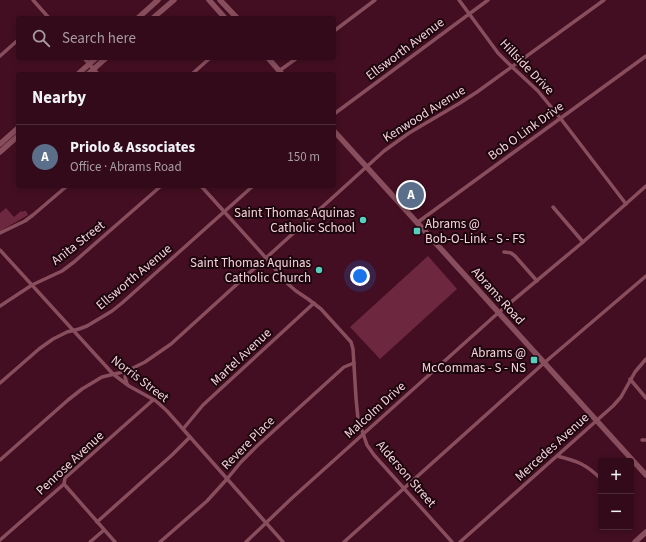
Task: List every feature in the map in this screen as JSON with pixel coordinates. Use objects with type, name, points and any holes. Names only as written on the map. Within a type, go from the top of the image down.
[{"type":"main road","points":[[140,16],[158,0]]},
{"type":"main road","points":[[155,16],[174,0]]},
{"type":"main road","points":[[209,0],[223,16]]},
{"type":"main road","points":[[220,0],[235,16]]},
{"type":"main road","points":[[80,72],[94,60]]},
{"type":"main road","points":[[90,72],[104,60]]},
{"type":"main road","points":[[270,60],[281,72]]},
{"type":"main road","points":[[0,144],[16,130]]},
{"type":"main road","name":"Abrams Road","points":[[336,133],[646,475]]},
{"type":"main road","points":[[0,152],[16,138]]},
{"type":"main road","points":[[635,542],[646,532]]},
{"type":"street","points":[[33,0],[48,16]]},
{"type":"street","points":[[336,29],[375,0]]},
{"type":"street","name":"Hillside Drive","points":[[459,0],[498,53],[538,91],[561,118],[626,204]]},
{"type":"street","name":"Ellsworth Avenue","points":[[336,113],[488,0]]},
{"type":"street","name":"Kenwood Avenue","points":[[0,460],[68,400],[95,381],[102,377],[127,371],[145,362],[171,344],[384,151],[409,133],[460,103],[604,0]]},
{"type":"street","points":[[0,56],[16,42]]},
{"type":"street","name":"Bob O Link Drive","points":[[418,222],[646,56]]},
{"type":"street","points":[[86,60],[96,72]]},
{"type":"street","points":[[194,72],[208,60]]},
{"type":"street","points":[[281,72],[295,60]]},
{"type":"street","name":"Malcolm Drive","points":[[246,542],[292,498],[498,313],[583,242],[646,186]]},
{"type":"street","points":[[0,234],[25,221],[65,188]]},
{"type":"street","name":"Anita Street","points":[[0,306],[32,285],[62,271],[159,188]]},
{"type":"street","name":"Alderson Street","points":[[203,188],[292,288],[321,309],[350,342],[353,349],[358,419],[367,444],[374,455],[452,542]]},
{"type":"street","name":"Ellsworth Avenue","points":[[0,383],[39,349],[53,339],[67,332],[87,326],[112,311],[251,188]]},
{"type":"street","points":[[553,207],[583,242]]},
{"type":"street","name":"Norris Street","points":[[0,250],[113,374],[161,405],[283,542]]},
{"type":"street","points":[[504,252],[511,253],[515,256],[537,281]]},
{"type":"street","points":[[344,542],[544,363],[646,276]]},
{"type":"street","name":"Martel Avenue","points":[[183,429],[204,405],[314,303]]},
{"type":"street","name":"Mercedes Avenue","points":[[460,542],[613,406],[621,397],[630,379],[646,359]]},
{"type":"street","name":"Revere Place","points":[[160,542],[207,501],[258,444],[344,367],[354,363]]},
{"type":"street","points":[[127,371],[125,377],[128,385]]},
{"type":"street","points":[[630,379],[646,398]]},
{"type":"street","name":"Penrose Avenue","points":[[0,540],[64,484],[65,478],[153,400]]},
{"type":"street","points":[[97,522],[190,437]]},
{"type":"street","points":[[557,456],[582,463],[598,476]]},
{"type":"street","points":[[64,484],[115,542]]},
{"type":"street","points":[[90,542],[104,530]]},
{"type":"shaded area","points":[[6,208],[14,217],[21,211],[26,211],[28,215],[0,231],[0,213]]},
{"type":"shaded area","points":[[428,256],[457,289],[380,359],[350,327]]},
{"type":"place","name":"Priolo & Associates","points":[[411,195]]},
{"type":"place","name":"Saint Thomas Aquinas Catholic School","points":[[363,220]]},
{"type":"place","name":"Abrams @ Bob-O-Link - S - FS","points":[[417,231]]},
{"type":"place","name":"Saint Thomas Aquinas Catholic Church","points":[[319,270]]},
{"type":"place","name":"Abrams @ McCommas - S - NS","points":[[534,360]]}]
